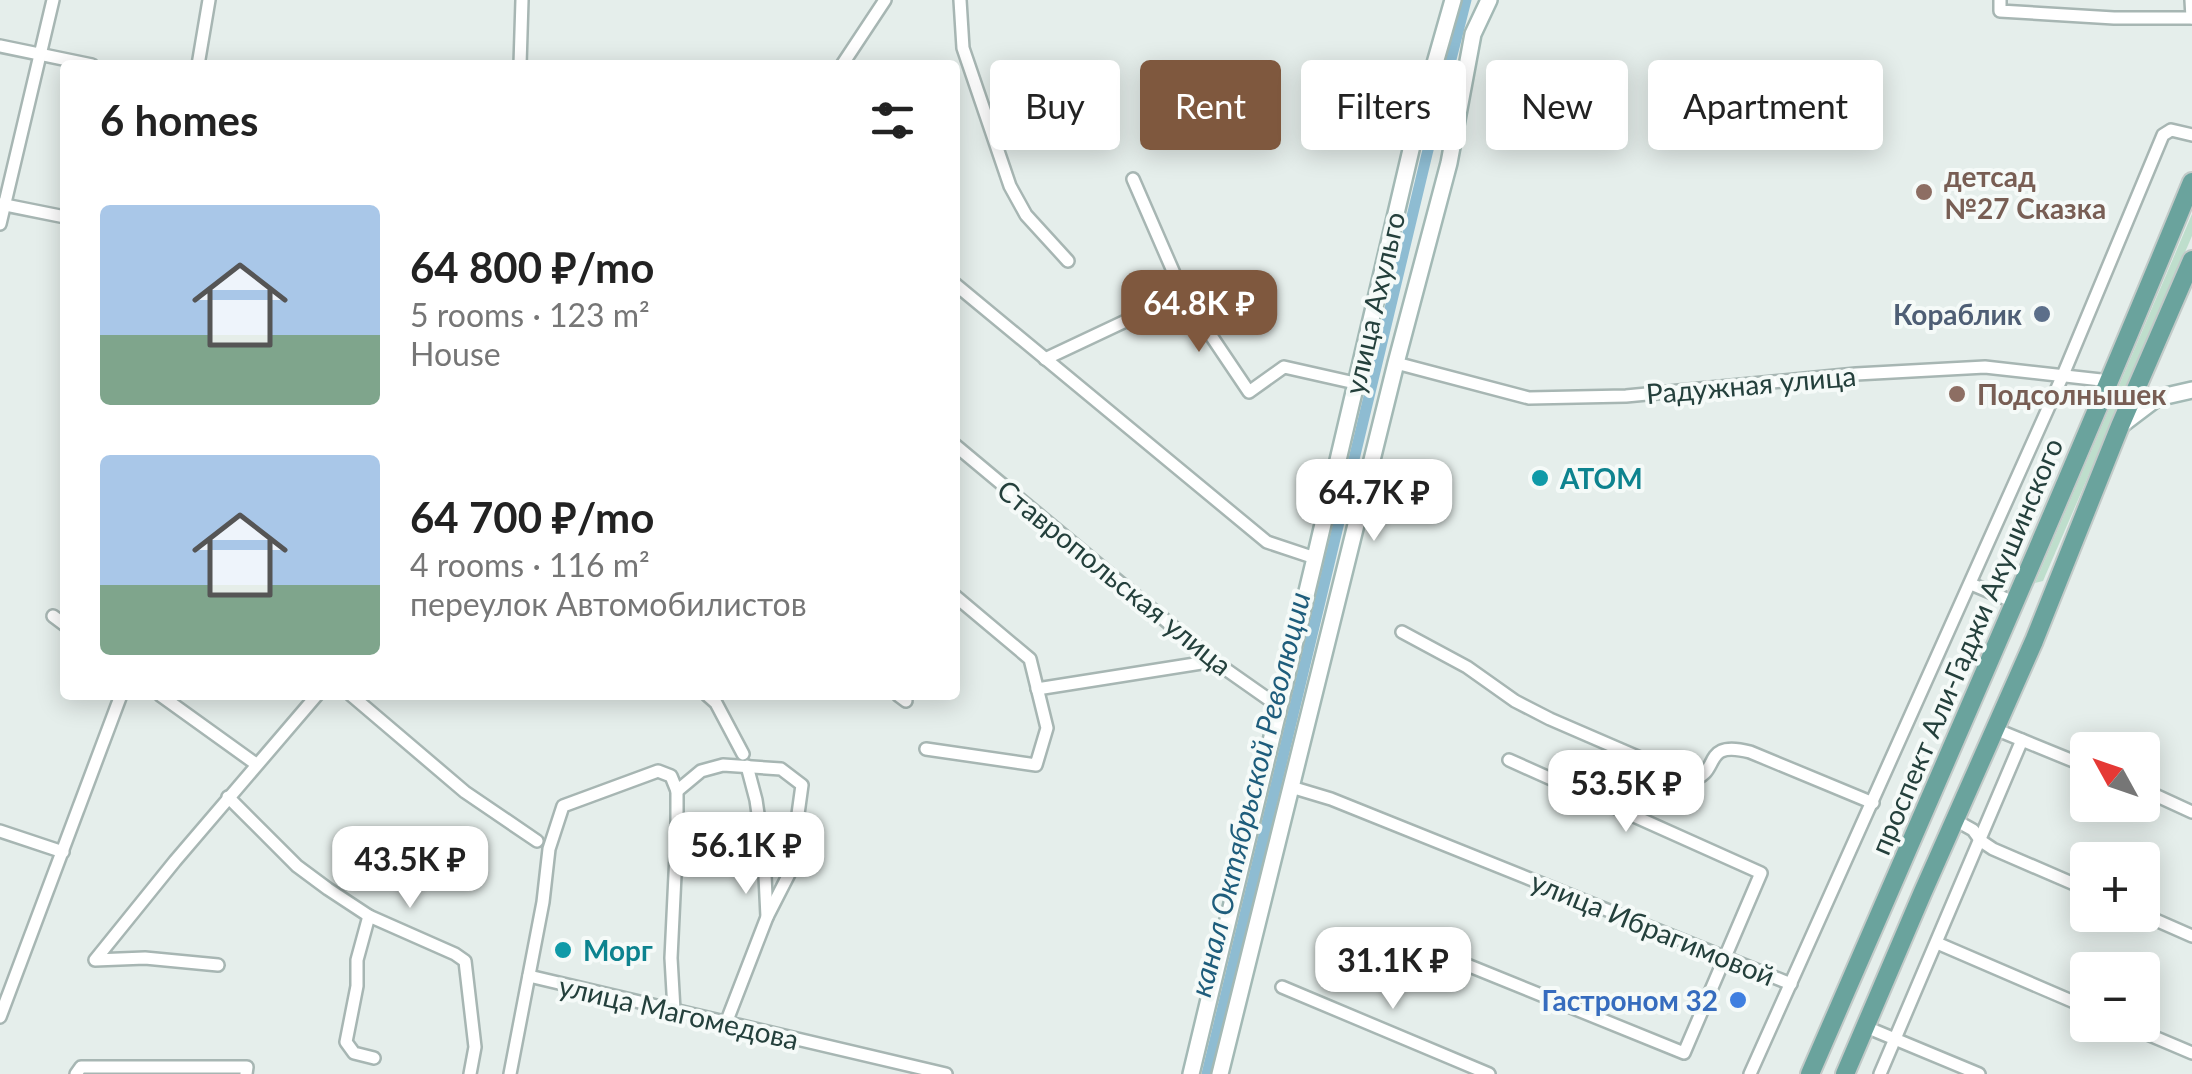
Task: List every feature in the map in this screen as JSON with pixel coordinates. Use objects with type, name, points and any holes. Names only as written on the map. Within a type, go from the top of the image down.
[{"type":"main road","name":"улица Ахульго","points":[[1191,1074],[1414,136],[1453,0]]},
{"type":"main road","points":[[1220,1074],[1449,164],[1473,34],[1490,0]]},
{"type":"main road","name":"проспект Али-Гаджи Акушинского","points":[[1810,1074],[1982,682],[2192,182]]},
{"type":"main road","name":"проспект Али-Гаджи Акушинского","points":[[1846,1074],[2192,260]]},
{"type":"main road","points":[[2120,426],[2158,398],[2192,390]]},
{"type":"main road","points":[[2016,597],[2049,604]]},
{"type":"main road","points":[[1894,883],[1906,875],[1914,879],[1922,894]]},
{"type":"street","points":[[0,224],[52,0]]},
{"type":"street","points":[[199,60],[209,0]]},
{"type":"street","points":[[520,60],[522,0]]},
{"type":"street","points":[[845,60],[885,0]]},
{"type":"street","points":[[960,0],[963,48],[1010,186],[1026,215],[1068,262]]},
{"type":"street","points":[[2000,0],[2000,12],[2192,18],[2191,0]]},
{"type":"street","points":[[0,46],[68,60]]},
{"type":"street","points":[[1750,1074],[1971,584],[2166,131],[2192,135]]},
{"type":"street","points":[[1132,179],[1183,294],[1248,392],[1284,367],[1355,383]]},
{"type":"street","points":[[2,205],[60,216]]},
{"type":"street","points":[[960,288],[1267,542],[1316,558]]},
{"type":"street","points":[[1045,360],[1183,294]]},
{"type":"street","name":"Радужная улица","points":[[1396,363],[1529,398],[1626,396],[1946,369],[1985,368],[2110,381]]},
{"type":"street","name":"Ставропольская улица","points":[[960,449],[1214,662],[1278,706]]},
{"type":"street","points":[[1971,584],[2016,597]]},
{"type":"street","points":[[926,748],[1036,765],[1047,728],[1030,659],[960,600]]},
{"type":"street","points":[[53,616],[60,621]]},
{"type":"street","points":[[1402,632],[1467,667],[1538,714],[1690,780],[1701,777],[1717,753],[1731,747],[1873,802]]},
{"type":"street","points":[[1036,689],[1214,662]]},
{"type":"street","points":[[0,1018],[119,700]]},
{"type":"street","points":[[167,700],[256,764]]},
{"type":"street","points":[[218,965],[144,958],[95,960],[312,700]]},
{"type":"street","points":[[358,700],[465,792],[537,841]]},
{"type":"street","points":[[713,700],[745,760],[756,800],[767,916]]},
{"type":"street","points":[[1995,729],[2070,759]]},
{"type":"street","points":[[1880,1074],[2022,740]]},
{"type":"street","points":[[677,791],[700,771],[745,760],[781,769],[802,785],[790,872],[767,916],[726,1023]]},
{"type":"street","points":[[1440,954],[1684,1053],[1761,873],[1509,760]]},
{"type":"street","points":[[510,1074],[549,848],[562,806],[658,771],[671,776],[677,791],[670,958],[674,1010]]},
{"type":"street","name":"улица Ибрагимовой","points":[[1291,786],[1346,804],[1791,984]]},
{"type":"street","points":[[228,797],[297,866],[369,916],[466,962],[475,1047],[470,1074]]},
{"type":"street","points":[[2160,797],[2192,812]]},
{"type":"street","points":[[1955,820],[1993,849],[2070,882]]},
{"type":"street","points":[[0,831],[63,852]]},
{"type":"street","points":[[369,916],[357,960],[357,986],[346,1042],[354,1054],[374,1058]]},
{"type":"street","points":[[2160,922],[2192,936]]},
{"type":"street","points":[[1937,943],[2070,1000]]},
{"type":"street","name":"улица Магомедова","points":[[529,976],[946,1074]]},
{"type":"street","points":[[1282,987],[1489,1074]]},
{"type":"street","points":[[1866,1027],[1978,1074]]},
{"type":"street","points":[[2160,1040],[2192,1054]]},
{"type":"street","points":[[76,1074],[81,1067],[247,1066],[246,1074]]},
{"type":"green space","points":[[2192,214],[2192,236],[2043,581],[2035,583]]},
{"type":"waterway","name":"канал Октябрьской Революции","points":[[1207,1074],[1466,0]]},
{"type":"place","name":"детсад №27 Сказка","points":[[1924,192]]},
{"type":"place","name":"Кораблик","points":[[2042,314]]},
{"type":"place","name":"Подсолнышек","points":[[1957,394]]},
{"type":"place","name":"АТОМ","points":[[1540,478]]},
{"type":"place","name":"Морг","points":[[563,950]]},
{"type":"place","name":"Гастроном 32","points":[[1738,1000]]}]
